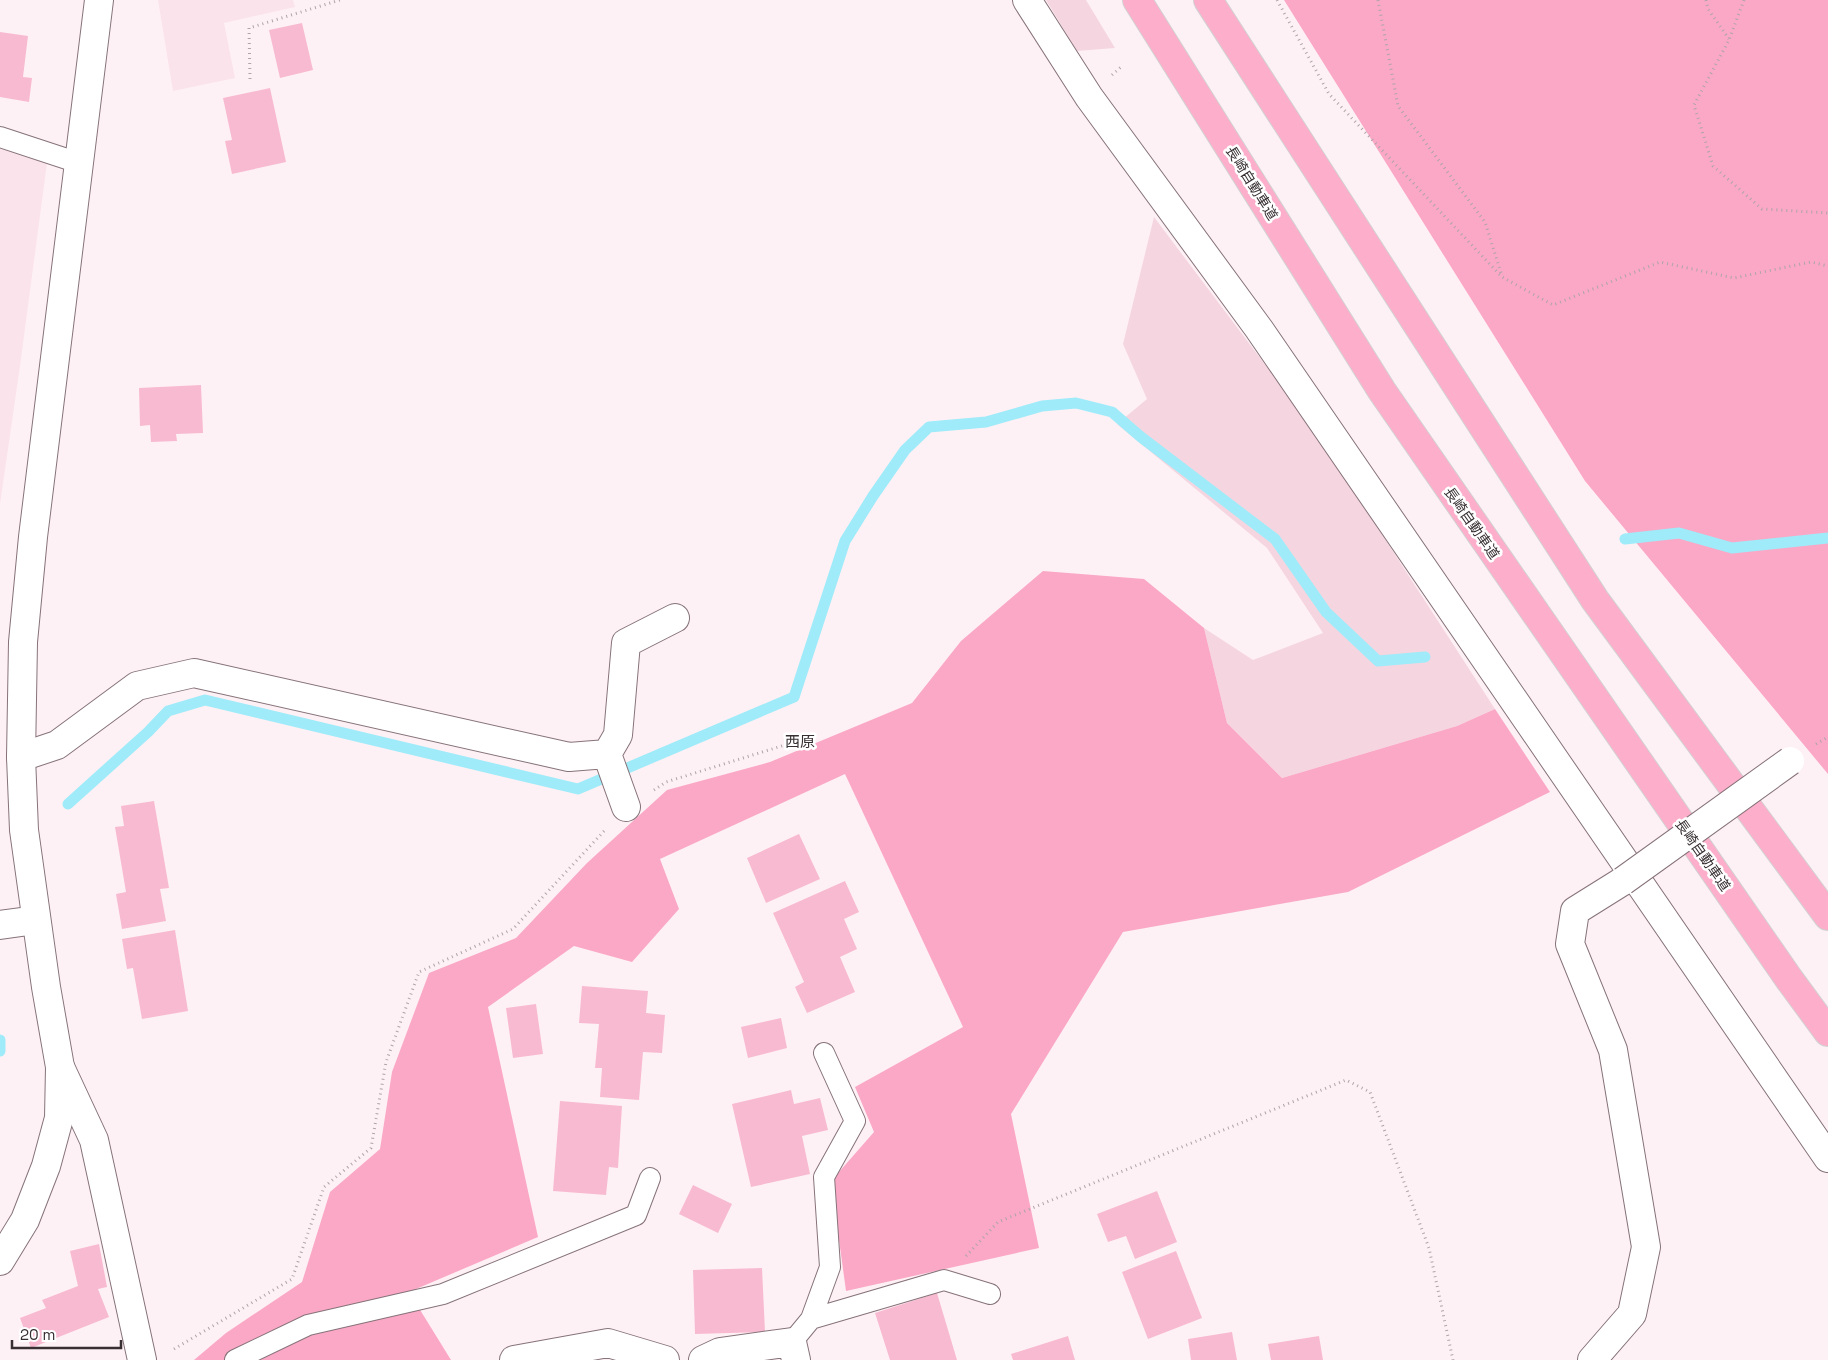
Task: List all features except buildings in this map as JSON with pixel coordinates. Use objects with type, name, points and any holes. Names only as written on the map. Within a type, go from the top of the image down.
[{"type":"highway","name":"長崎自動車道","points":[[1137,0],[1382,391],[1783,970],[1828,1032]]},
{"type":"highway","points":[[1208,0],[1595,600],[1828,916]]},
{"type":"street","points":[[0,1261],[25,1220],[46,1166],[59,1118],[60,1067],[36,920],[24,830],[21,757],[22,642],[33,537],[99,0]]},
{"type":"street","points":[[1027,0],[1089,97],[1259,329],[1828,1158]]},
{"type":"street","points":[[607,754],[618,735],[626,643],[675,618]]},
{"type":"street","points":[[21,757],[57,745],[137,686],[194,673],[569,757],[607,754]]},
{"type":"street","points":[[607,754],[623,797]]},
{"type":"street","points":[[1592,1360],[1632,1314],[1646,1247],[1613,1050],[1570,944],[1575,911],[1623,881],[1790,760]]},
{"type":"street","points":[[0,925],[36,920]]},
{"type":"street","points":[[60,1067],[94,1140],[142,1360]]},
{"type":"street","points":[[514,1360],[608,1343],[665,1360]]},
{"type":"street","points":[[703,1360],[720,1352],[794,1351]]},
{"type":"lane","points":[[0,137],[79,163]]},
{"type":"lane","points":[[794,1351],[811,1318],[830,1267],[824,1177],[855,1122],[824,1053]]},
{"type":"lane","points":[[235,1360],[308,1325],[443,1294],[636,1215],[650,1178]]},
{"type":"lane","points":[[811,1318],[944,1280],[990,1294]]},
{"type":"path","points":[[250,79],[250,28],[340,0]]},
{"type":"path","points":[[1277,0],[1329,94],[1502,277],[1553,305],[1660,262],[1734,278],[1811,262],[1828,266]]},
{"type":"path","points":[[1378,0],[1398,106],[1485,222],[1502,277]]},
{"type":"path","points":[[1706,0],[1708,9],[1729,40]]},
{"type":"path","points":[[1744,0],[1729,40],[1694,106],[1712,166],[1762,209],[1828,213]]},
{"type":"path","points":[[173,1350],[292,1279],[324,1187],[371,1148],[386,1062],[419,972],[513,929],[623,797],[804,739]]},
{"type":"path","points":[[944,1280],[998,1222],[1346,1080],[1370,1092],[1377,1110],[1429,1248],[1452,1360]]},
{"type":"shaded area","points":[[158,0],[293,0],[295,7],[224,23],[235,78],[173,91]]},
{"type":"shaded area","points":[[1046,0],[1086,0],[1115,48],[1077,51]]},
{"type":"shaded area","points":[[1284,0],[1828,0],[1828,774],[1585,481]]},
{"type":"shaded area","points":[[0,134],[49,148],[0,504]]},
{"type":"shaded area","points":[[1154,217],[1315,431],[1495,709],[1457,726],[1282,778],[1227,723],[1204,628],[1253,660],[1323,633],[1267,548],[1117,424],[1147,399],[1123,344]]},
{"type":"shaded area","points":[[1043,571],[1144,579],[1204,628],[1227,723],[1282,778],[1457,726],[1495,709],[1550,792],[1348,892],[1123,932],[1011,1114],[1039,1248],[846,1291],[831,1181],[874,1132],[855,1087],[963,1027],[845,774],[660,859],[679,909],[632,962],[574,946],[488,1007],[538,1237],[409,1292],[451,1360],[194,1360],[226,1333],[302,1282],[330,1192],[380,1149],[392,1072],[429,973],[516,938],[587,863],[667,790],[770,762],[912,703],[961,641]]},
{"type":"waterway","points":[[68,804],[148,732],[168,711],[205,700],[578,789],[794,697],[845,541],[905,450],[929,427],[986,422],[1042,406],[1076,403],[1112,412],[1141,437],[1275,539],[1326,612],[1378,661],[1425,657]]},
{"type":"waterway","points":[[1625,539],[1679,533],[1732,548],[1828,538]]},
{"type":"waterway","points":[[0,1040],[0,1051]]},
{"type":"district","name":"西原","points":[[800,741]]}]
